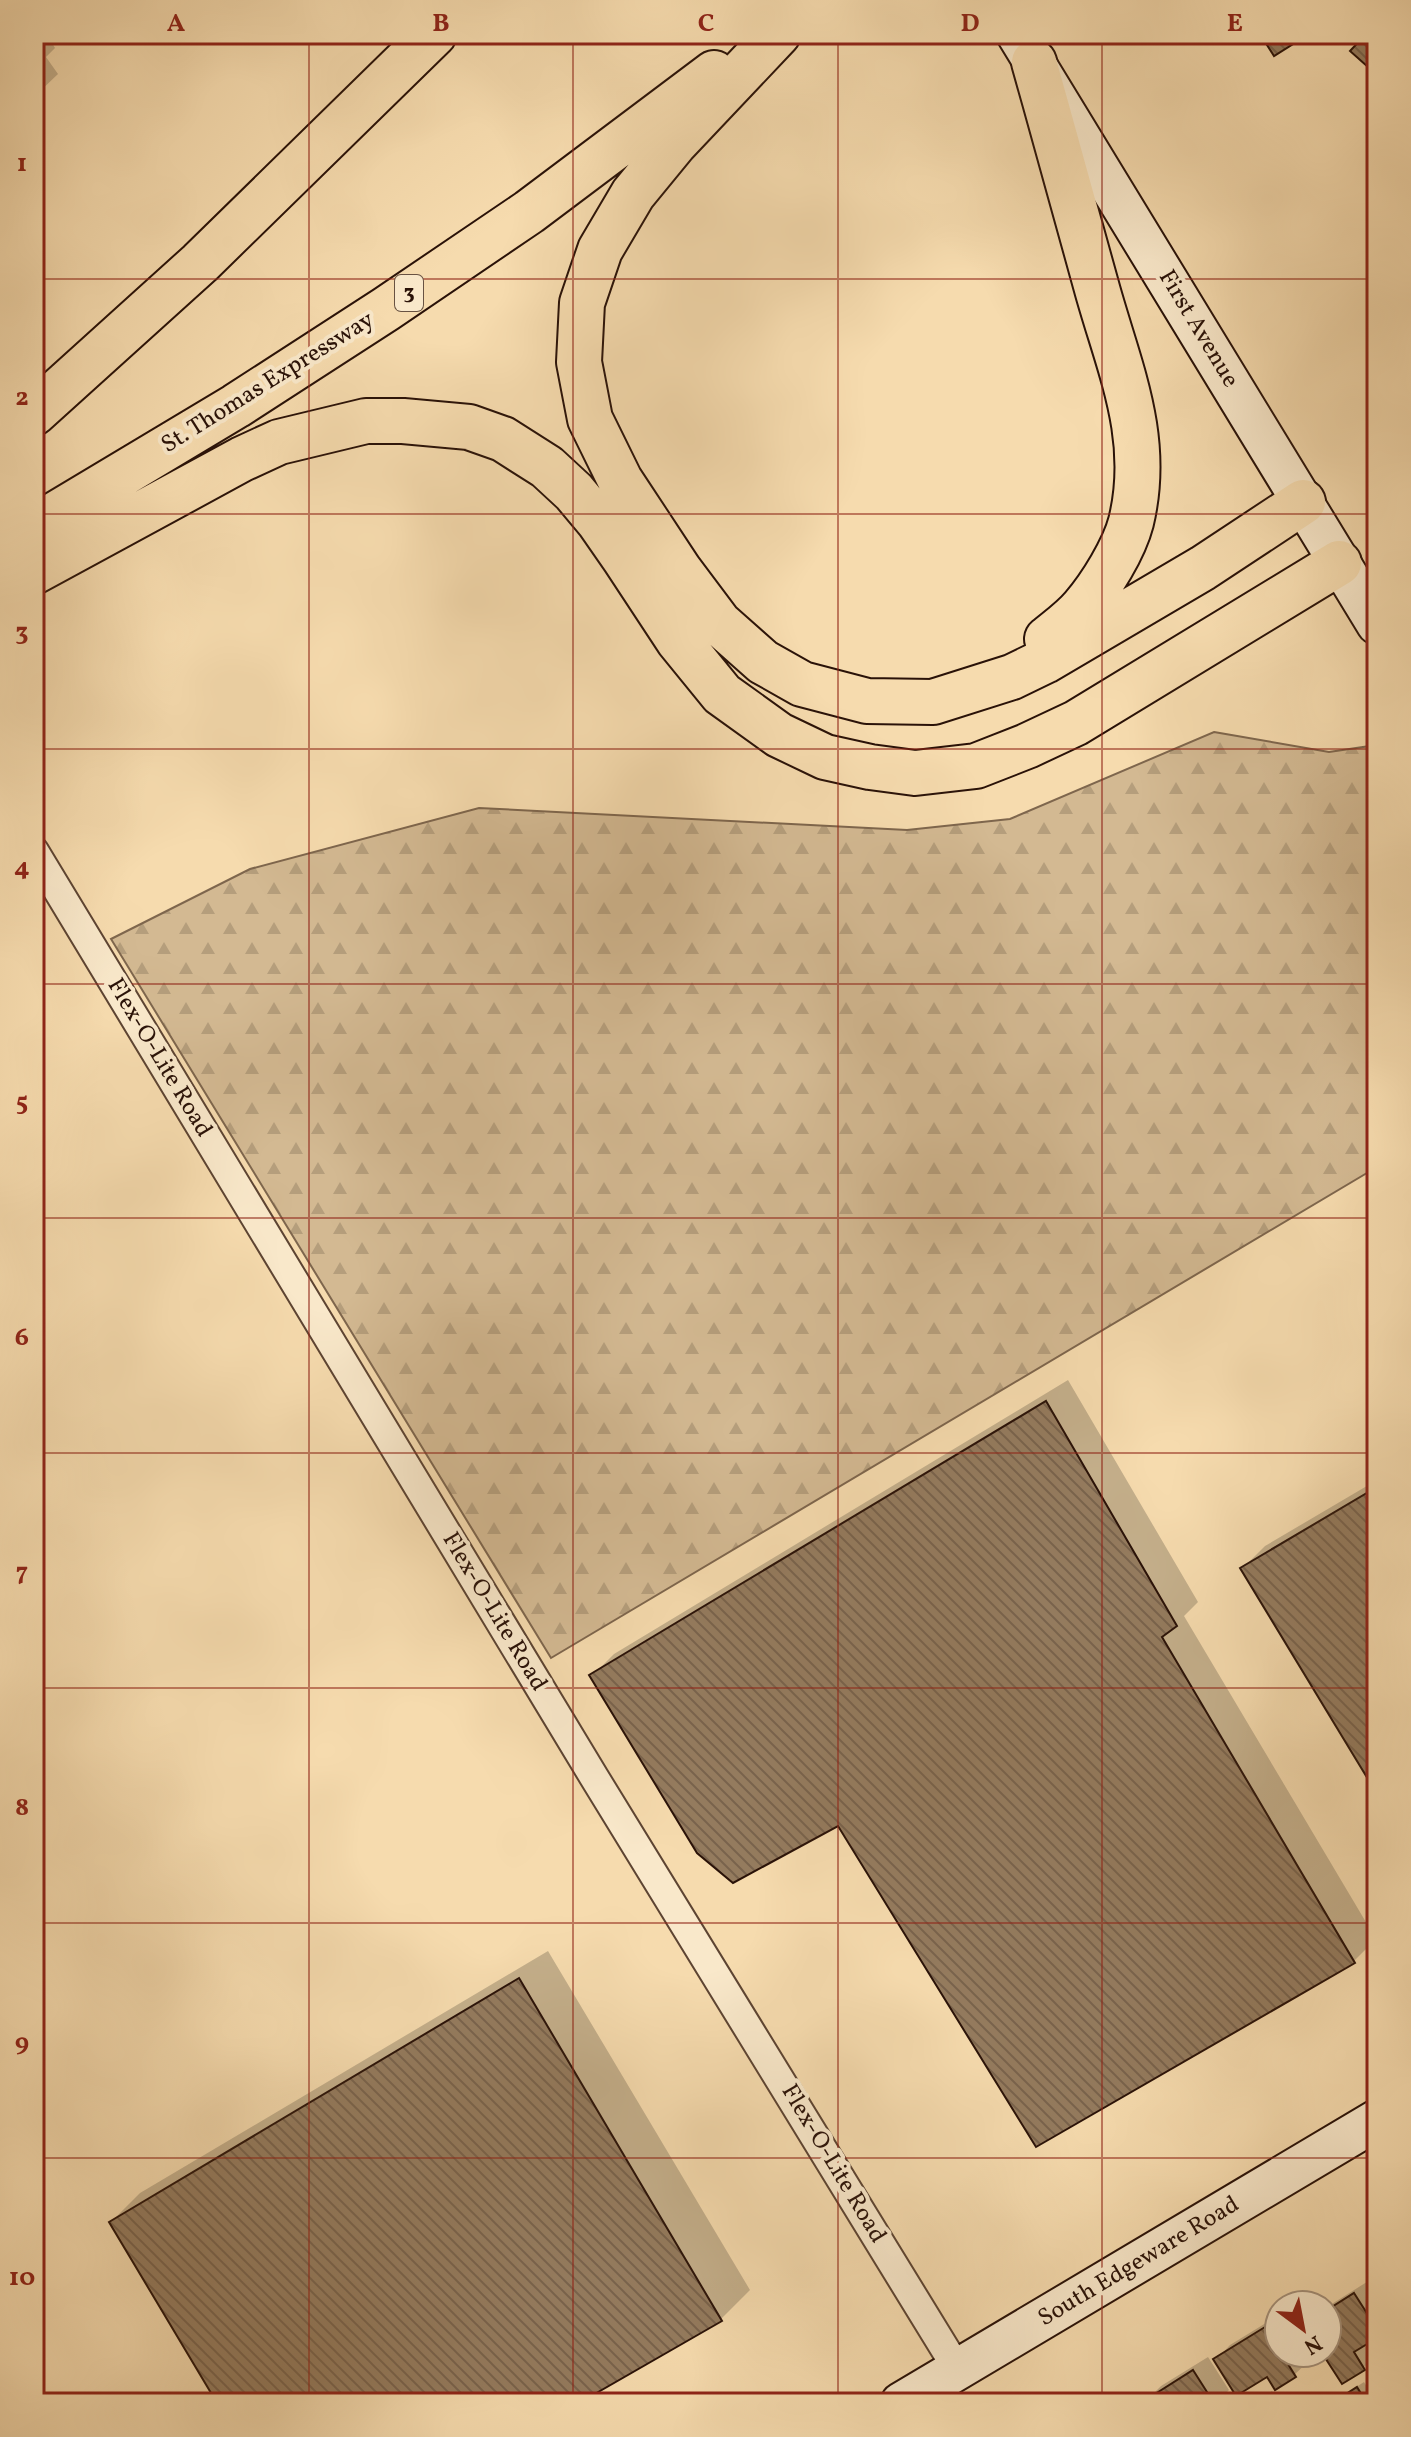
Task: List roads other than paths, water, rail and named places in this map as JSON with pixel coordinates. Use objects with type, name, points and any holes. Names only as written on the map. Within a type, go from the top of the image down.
[{"type":"highway","points":[[34,413],[200,263],[434,34]]},
{"type":"highway","name":"St. Thomas Expressway","points":[[34,527],[236,406],[386,309],[529,212],[768,34]]},
{"type":"highway","points":[[778,34],[674,144],[633,194],[600,250],[582,303],[579,362],[590,419],[620,480],[680,571],[719,623],[763,662],[802,684],[867,701],[933,702],[1012,677],[1045,661],[1203,568],[1303,502]]},
{"type":"highway","points":[[963,693],[1017,665],[1083,607],[1113,563],[1131,524],[1138,468],[1136,428],[1127,382],[1109,331],[1026,48]]},
{"type":"highway","points":[[34,572],[279,442],[366,421],[469,427],[503,439],[547,467],[574,492],[616,546],[678,640],[722,694],[779,735],[825,757],[915,773],[976,766],[1076,723],[1339,563]]},
{"type":"main road","name":"First Avenue","points":[[1026,48],[1377,624]]},
{"type":"main road","name":"South Edgeware Road","points":[[901,2403],[1377,2120]]},
{"type":"street","name":"Flex-O-Lite Road","points":[[34,851],[586,1764],[958,2370]]}]
